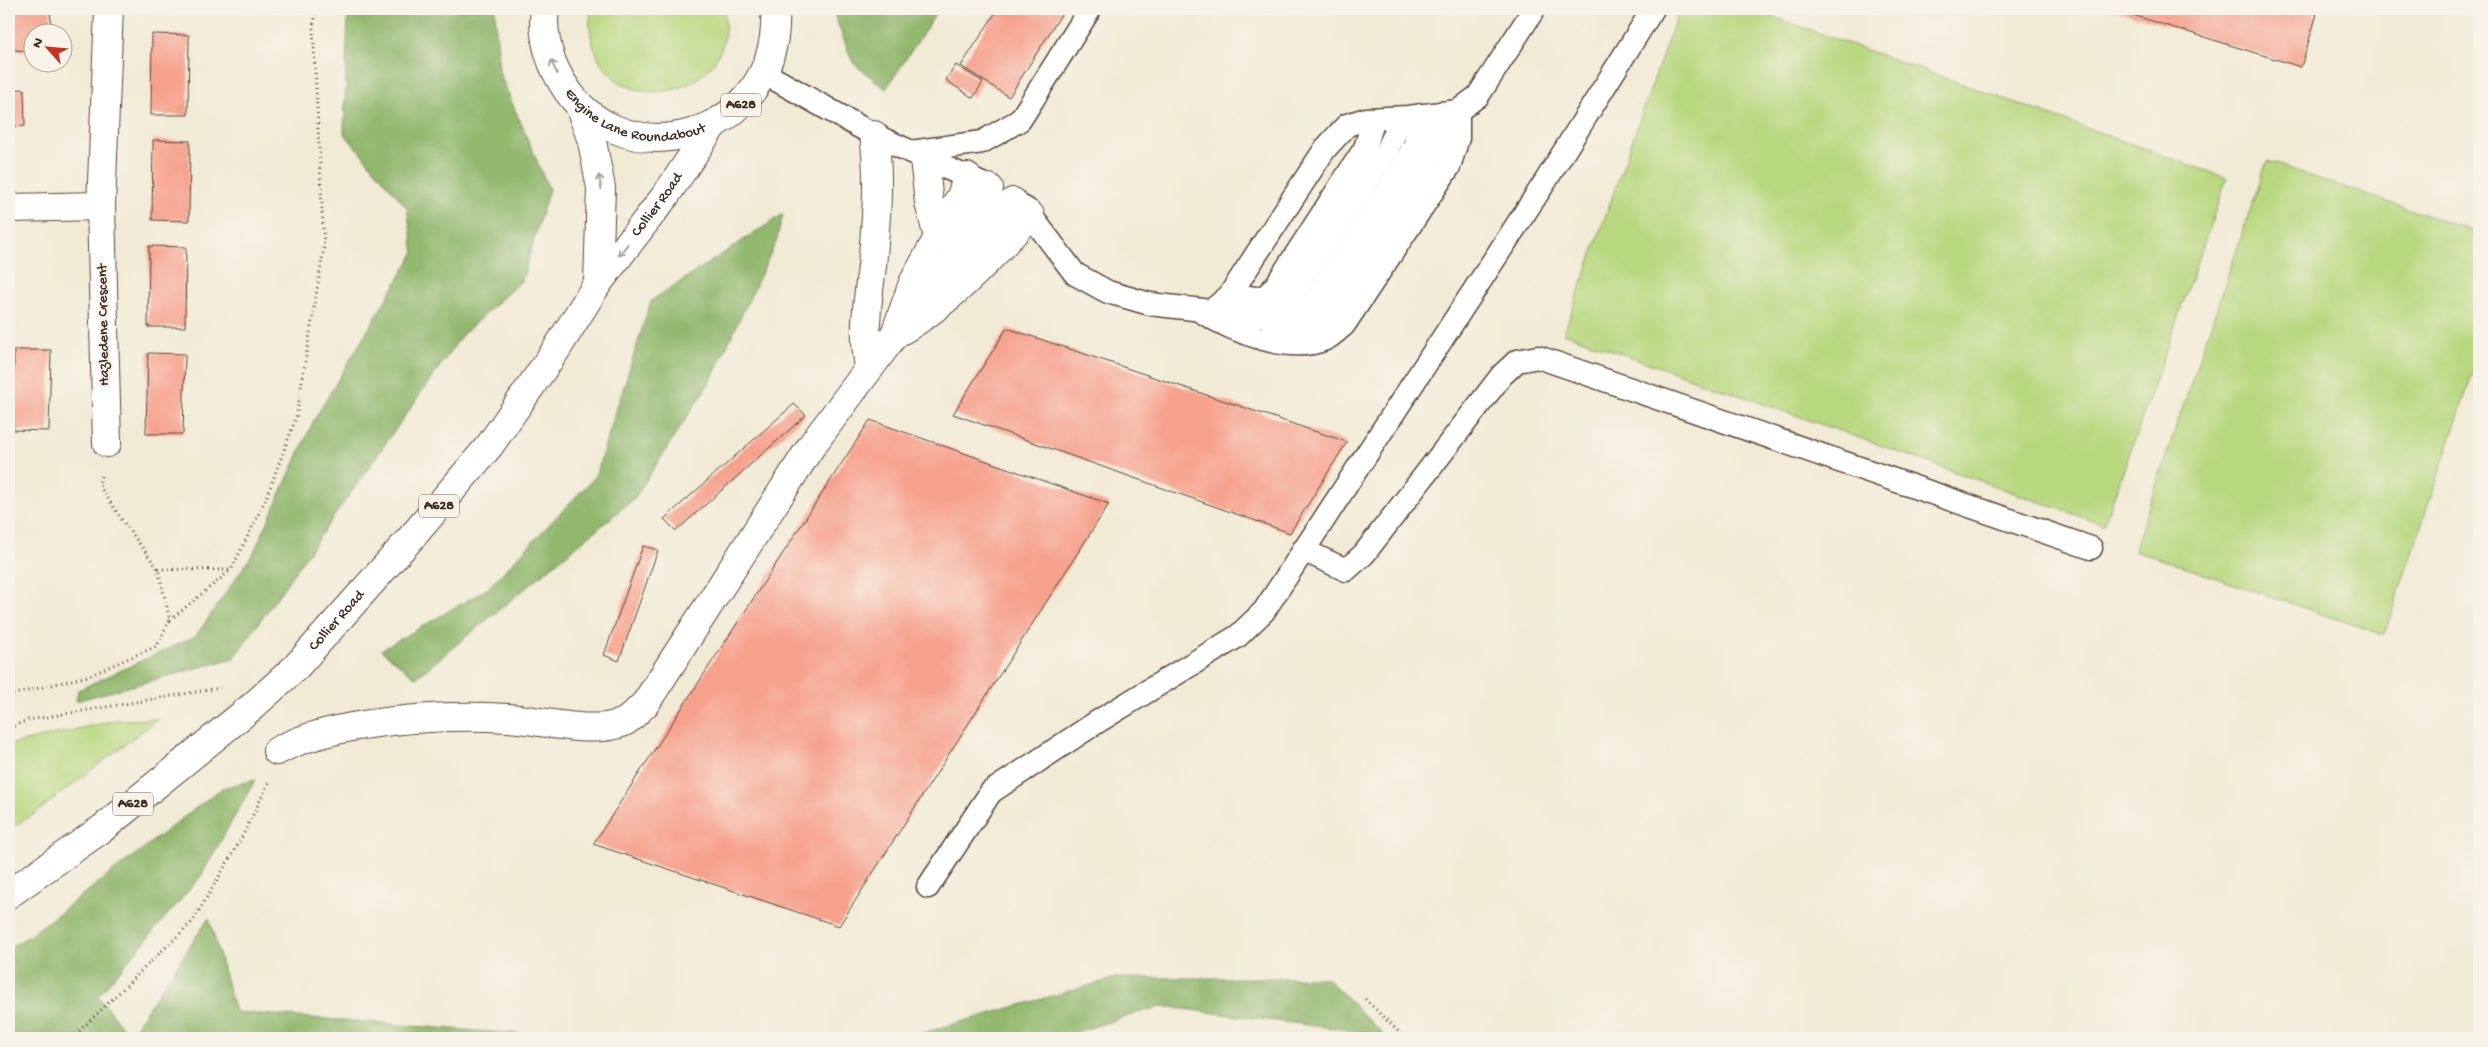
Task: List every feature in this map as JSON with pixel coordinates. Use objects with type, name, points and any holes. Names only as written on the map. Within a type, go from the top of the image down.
[{"type":"main road","name":"Hazledene Crescent","points":[[107,443],[101,206],[109,9]]},
{"type":"main road","name":"Engine Lane Roundabout","points":[[545,10],[545,37],[551,62],[563,86],[579,106],[608,126],[643,137],[679,137],[713,125],[743,104],[764,73],[772,51],[776,27],[775,9]]},
{"type":"main road","name":"A628","points":[[579,106],[592,141],[601,188],[598,283]]},
{"type":"main road","name":"Collier Road","points":[[9,894],[103,828],[253,706],[296,667],[418,530],[490,445],[556,350],[598,283],[666,195],[713,125]]},
{"type":"main road","points":[[869,366],[864,326],[877,201],[878,168],[874,135]]},
{"type":"main road","points":[[917,155],[938,237]]},
{"type":"main road","points":[[894,334],[978,182]]},
{"type":"main road","points":[[894,334],[913,283],[938,237],[962,194],[978,182]]},
{"type":"main road","points":[[9,208],[101,206]]},
{"type":"main road","points":[[277,751],[290,744],[357,726],[410,721],[453,718],[508,718],[592,727],[622,723],[645,704],[812,445],[869,366],[927,293],[1022,209]]},
{"type":"lane","points":[[917,155],[982,142],[1020,120],[1090,9]]},
{"type":"lane","points":[[1219,302],[1325,149],[1347,125],[1374,119],[1440,113],[1478,96],[1534,9]]},
{"type":"lane","points":[[928,887],[991,792],[1096,722],[1238,636],[1264,611],[1545,182],[1653,9]]},
{"type":"lane","points":[[764,73],[874,135],[978,182],[1022,209],[1075,274],[1108,292],[1150,304],[1260,299],[1269,294],[1365,148],[1374,119]]},
{"type":"lane","points":[[1219,302],[1235,329],[1259,338],[1288,343],[1311,344],[1327,338],[1344,325],[1449,167],[1458,138],[1440,113]]},
{"type":"lane","points":[[1219,302],[1238,310],[1269,318],[1303,310],[1312,303],[1403,167],[1415,144],[1440,113]]},
{"type":"lane","points":[[1219,302],[1263,307],[1276,305],[1292,294],[1385,155],[1396,131],[1398,118]]},
{"type":"lane","points":[[1303,550],[1346,570],[1364,554],[1502,375],[1517,361],[1538,356],[2091,548]]},
{"type":"path","points":[[253,706],[229,686],[28,720],[9,728],[11,695],[88,676],[157,646],[170,620],[231,570],[265,501],[296,418],[324,247],[313,27],[317,9]]},
{"type":"path","points":[[107,443],[99,485],[158,569],[170,620]]},
{"type":"path","points":[[158,569],[231,570]]},
{"type":"path","points":[[72,1038],[193,921],[241,839],[281,759],[277,751]]},
{"type":"path","points":[[1365,999],[1405,1038]]},
{"type":"green space","points":[[353,9],[495,9],[499,72],[549,189],[522,280],[462,335],[234,658],[76,701],[78,690],[196,636],[254,552],[314,420],[414,253],[407,208],[344,133],[348,12]]},
{"type":"green space","points":[[592,9],[723,9],[724,37],[716,60],[699,77],[677,88],[654,92],[630,87],[610,74],[595,50],[590,30]]},
{"type":"green space","points":[[832,9],[939,9],[886,89],[853,63]]},
{"type":"green space","points":[[1679,9],[1751,9],[2227,178],[2104,525],[1564,333]]},
{"type":"green space","points":[[2267,161],[2479,233],[2479,355],[2384,635],[2134,550]]},
{"type":"green space","points":[[783,214],[776,242],[711,380],[634,499],[416,678],[381,650],[487,589],[595,477],[651,301]]},
{"type":"green space","points":[[158,719],[34,814],[9,829],[9,745],[116,720]]},
{"type":"green space","points":[[255,780],[201,876],[98,996],[129,1036],[126,1038],[9,1038],[9,948],[29,936],[222,788]]},
{"type":"green space","points":[[209,918],[235,1012],[568,1038],[142,1038],[129,1036]]},
{"type":"green space","points":[[1115,978],[1327,978],[1384,1035],[1161,1006],[1057,1038],[905,1038]]},
{"type":"building","points":[[14,9],[51,9],[50,22],[22,22],[22,50],[13,50]]},
{"type":"building","points":[[998,9],[1064,10],[1009,97],[961,66]]},
{"type":"building","points":[[2113,9],[2300,9],[2317,14],[2301,67]]},
{"type":"building","points":[[152,34],[189,35],[188,115],[151,115]]},
{"type":"building","points":[[956,65],[983,82],[973,98],[946,80]]},
{"type":"building","points":[[24,89],[25,126],[9,127],[9,90]]},
{"type":"building","points":[[153,140],[190,141],[189,221],[152,220]]},
{"type":"building","points":[[149,246],[186,247],[185,327],[148,327]]},
{"type":"building","points":[[1007,328],[1347,442],[1290,533],[953,414]]},
{"type":"building","points":[[14,350],[51,350],[49,431],[13,430]]},
{"type":"building","points":[[148,353],[185,354],[183,434],[146,434]]},
{"type":"building","points":[[794,404],[806,415],[676,531],[664,519]]},
{"type":"building","points":[[870,420],[1109,504],[839,926],[593,844]]},
{"type":"building","points":[[643,546],[658,550],[619,661],[604,655]]}]
